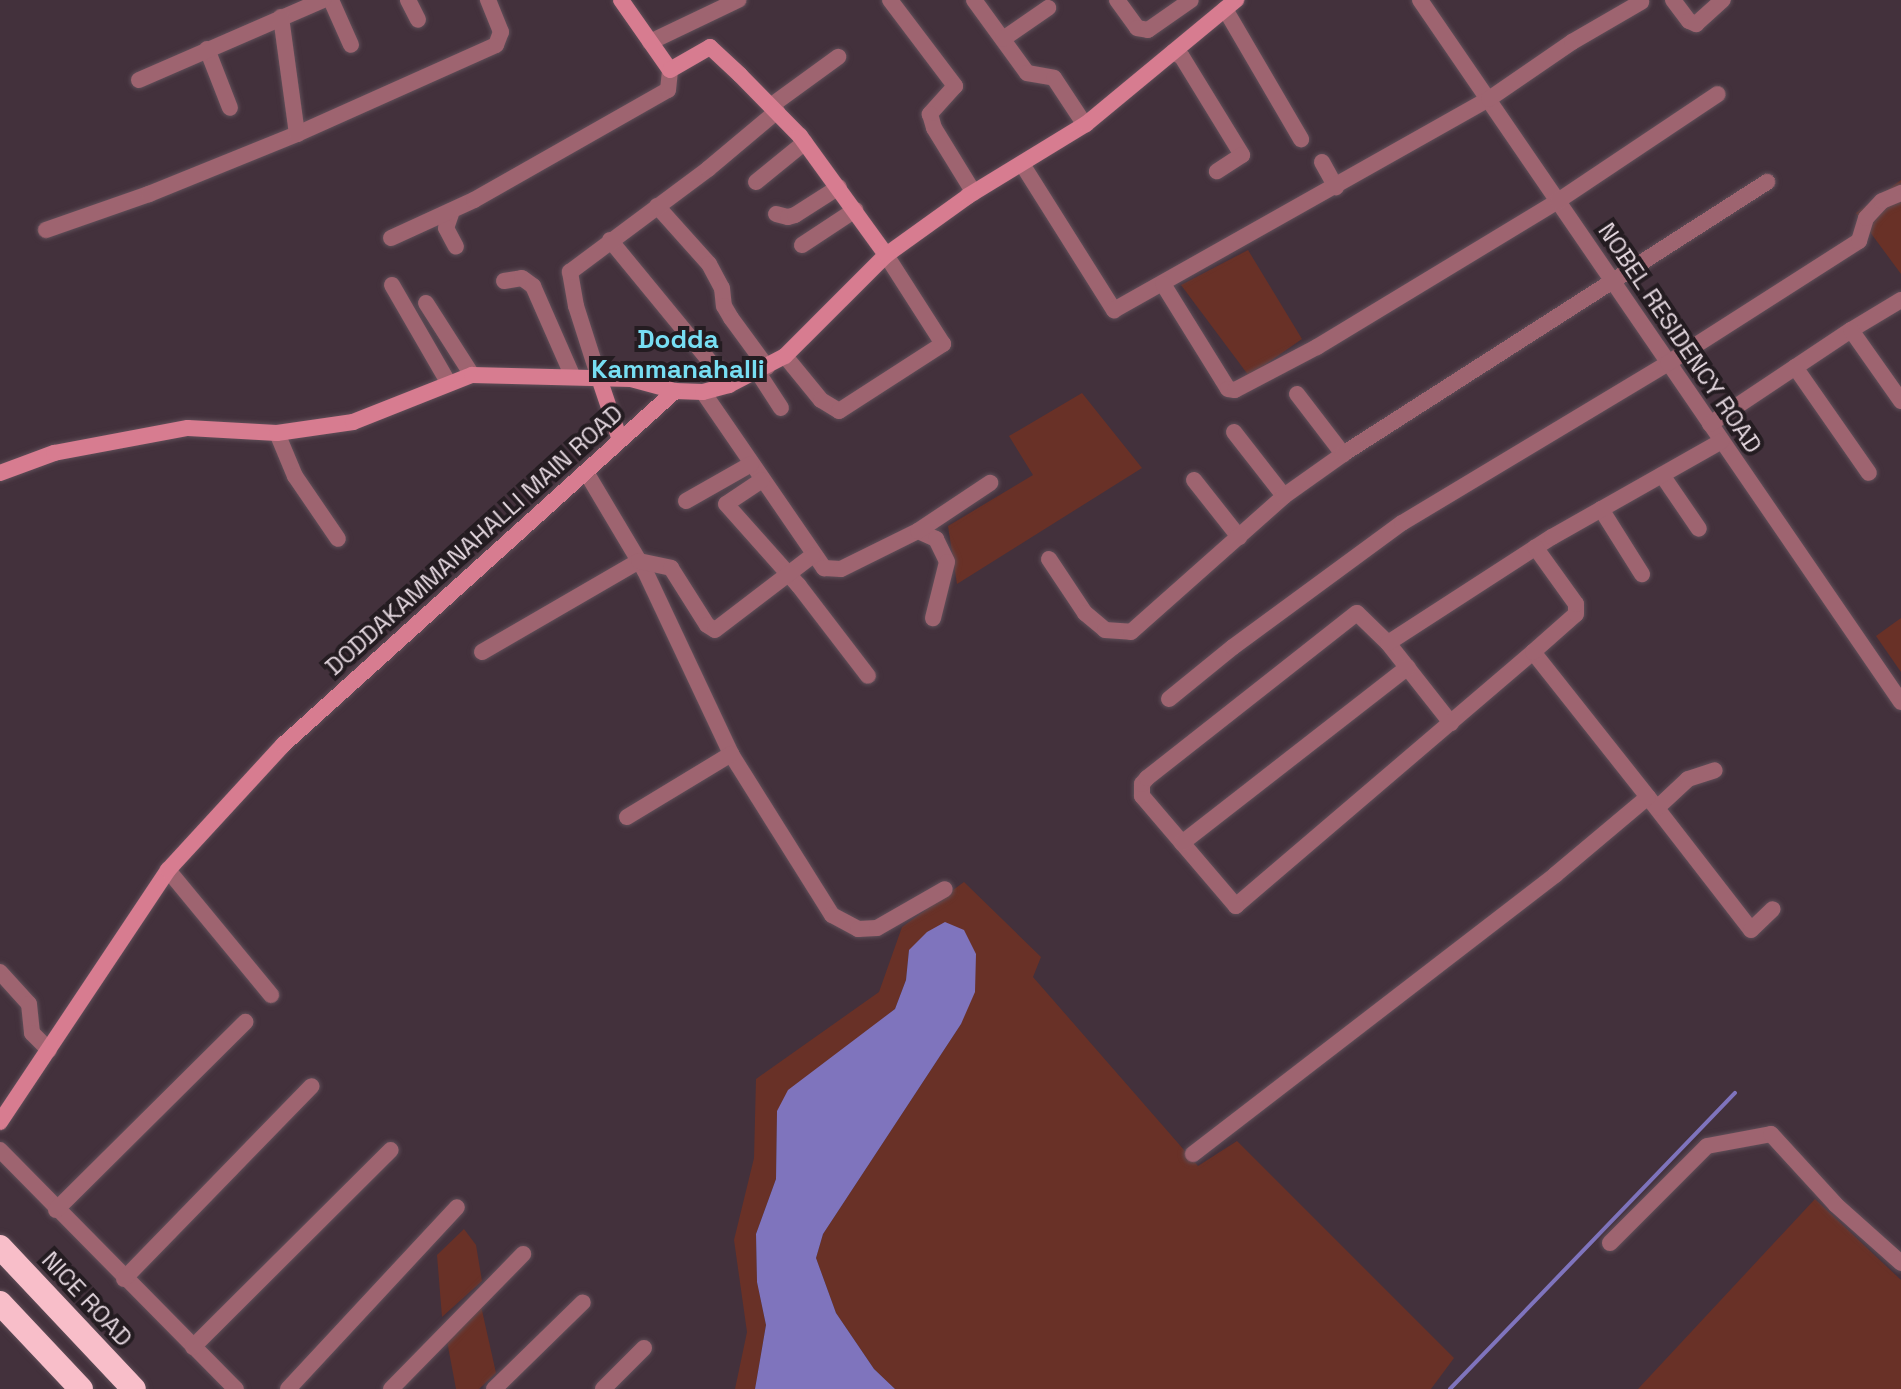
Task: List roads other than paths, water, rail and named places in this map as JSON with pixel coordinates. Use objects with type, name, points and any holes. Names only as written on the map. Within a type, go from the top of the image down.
[{"type":"highway","name":"NICE ROAD","points":[[0,1247],[134,1389]]},
{"type":"highway","points":[[0,1303],[81,1389]]},
{"type":"street","points":[[139,80],[323,0]]},
{"type":"street","points":[[331,0],[351,45]]},
{"type":"street","points":[[408,0],[418,20]]},
{"type":"street","points":[[46,230],[149,194],[297,134],[496,45],[501,32],[488,0]]},
{"type":"street","points":[[391,238],[452,211],[668,90],[670,70],[621,0]]},
{"type":"street","points":[[650,42],[738,0]]},
{"type":"street","points":[[890,0],[955,86],[930,114],[934,128],[974,193]]},
{"type":"street","points":[[974,0],[1027,73],[1054,78],[1085,125]]},
{"type":"street","points":[[1117,0],[1137,28],[1148,30],[1191,0]]},
{"type":"street","name":"NOBEL RESIDENCY ROAD","points":[[1420,0],[1901,702]]},
{"type":"street","points":[[1673,0],[1689,21],[1696,24],[1723,0]]},
{"type":"street","points":[[1022,164],[1114,310],[1489,99],[1572,42],[1641,2]]},
{"type":"street","points":[[0,473],[54,453],[188,428],[277,433],[353,422],[472,375],[631,379],[675,391],[703,392],[729,385],[785,356],[886,255],[974,193],[1085,125],[1226,4],[1301,139]]},
{"type":"street","points":[[1003,39],[1048,8]]},
{"type":"street","points":[[281,17],[297,134]]},
{"type":"street","points":[[670,70],[710,47],[774,108],[839,187],[943,344],[839,411],[821,400],[785,356]]},
{"type":"street","points":[[207,49],[230,108]]},
{"type":"street","points":[[1173,52],[1182,57],[1242,155],[1217,171]]},
{"type":"street","points":[[620,440],[576,306],[570,272],[657,206],[838,57]]},
{"type":"street","points":[[1163,284],[1228,389],[1235,390],[1317,347],[1558,201],[1718,94]]},
{"type":"street","points":[[756,182],[805,142]]},
{"type":"street","points":[[1322,162],[1336,187]]},
{"type":"street","points":[[1049,559],[1085,613],[1105,630],[1131,632],[1284,496],[1343,454],[1767,182]]},
{"type":"street","points":[[776,214],[795,215],[839,187]]},
{"type":"street","points":[[1169,699],[1381,536],[1668,363],[1859,241],[1866,218],[1882,201],[1901,193]]},
{"type":"street","points":[[657,206],[709,264],[722,288],[724,306],[762,369],[781,408]]},
{"type":"street","points":[[802,245],[855,210]]},
{"type":"street","points":[[452,211],[446,228],[456,247]]},
{"type":"street","points":[[610,240],[729,385]]},
{"type":"street","points":[[504,281],[522,278],[533,286],[573,377]]},
{"type":"street","points":[[392,285],[448,382]]},
{"type":"street","points":[[1710,424],[1901,300]]},
{"type":"street","points":[[426,303],[472,375]]},
{"type":"street","points":[[1851,330],[1901,401]]},
{"type":"street","points":[[1795,367],[1869,473]]},
{"type":"street","name":"DODDAKAMMANAHALLI MAIN ROAD","points":[[0,1122],[168,870],[283,745],[675,391]]},
{"type":"street","points":[[703,392],[824,568],[841,569],[918,531],[990,483]]},
{"type":"street","points":[[1297,394],[1343,454]]},
{"type":"street","points":[[1234,432],[1284,496]]},
{"type":"street","points":[[277,433],[295,476],[338,539]]},
{"type":"street","points":[[1388,643],[1535,547],[1722,441]]},
{"type":"street","points":[[686,501],[751,464]]},
{"type":"street","points":[[586,472],[639,561],[731,754],[832,915],[858,929],[877,928],[945,889]]},
{"type":"street","points":[[1662,475],[1699,529]]},
{"type":"street","points":[[762,480],[726,504],[789,574],[868,676]]},
{"type":"street","points":[[1194,480],[1239,537]]},
{"type":"street","points":[[1601,509],[1642,574]]},
{"type":"street","points":[[918,531],[936,539],[947,562],[946,576],[933,618]]},
{"type":"street","points":[[1451,723],[1388,643],[1357,613],[1147,778],[1142,784],[1142,796],[1231,903],[1236,906],[1243,903],[1451,723],[1533,652],[1576,614],[1576,604],[1535,547]]},
{"type":"street","points":[[482,652],[639,561],[671,568],[707,625],[715,630],[813,555]]},
{"type":"street","points":[[1533,652],[1751,930],[1773,909]]},
{"type":"street","points":[[1182,843],[1408,667]]},
{"type":"street","points":[[627,817],[731,754]]},
{"type":"street","points":[[1193,1154],[1653,802],[1688,779],[1715,770]]},
{"type":"street","points":[[168,870],[271,995]]},
{"type":"street","points":[[0,972],[29,1004],[32,1033],[49,1050]]},
{"type":"street","points":[[56,1210],[245,1022]]},
{"type":"street","points":[[124,1279],[312,1086]]},
{"type":"street","points":[[1610,1243],[1707,1146],[1771,1134],[1836,1205],[1901,1263]]},
{"type":"street","points":[[0,1150],[124,1279],[236,1389]]},
{"type":"street","points":[[193,1347],[391,1150]]},
{"type":"street","points":[[288,1389],[457,1207]]},
{"type":"street","points":[[391,1389],[523,1254]]},
{"type":"street","points":[[494,1389],[583,1302]]},
{"type":"street","points":[[603,1389],[644,1348]]},
{"type":"waterway","points":[[1450,1389],[1735,1093]]},
{"type":"district","name":"Dodda Kammanahalli","points":[[678,355]]}]
